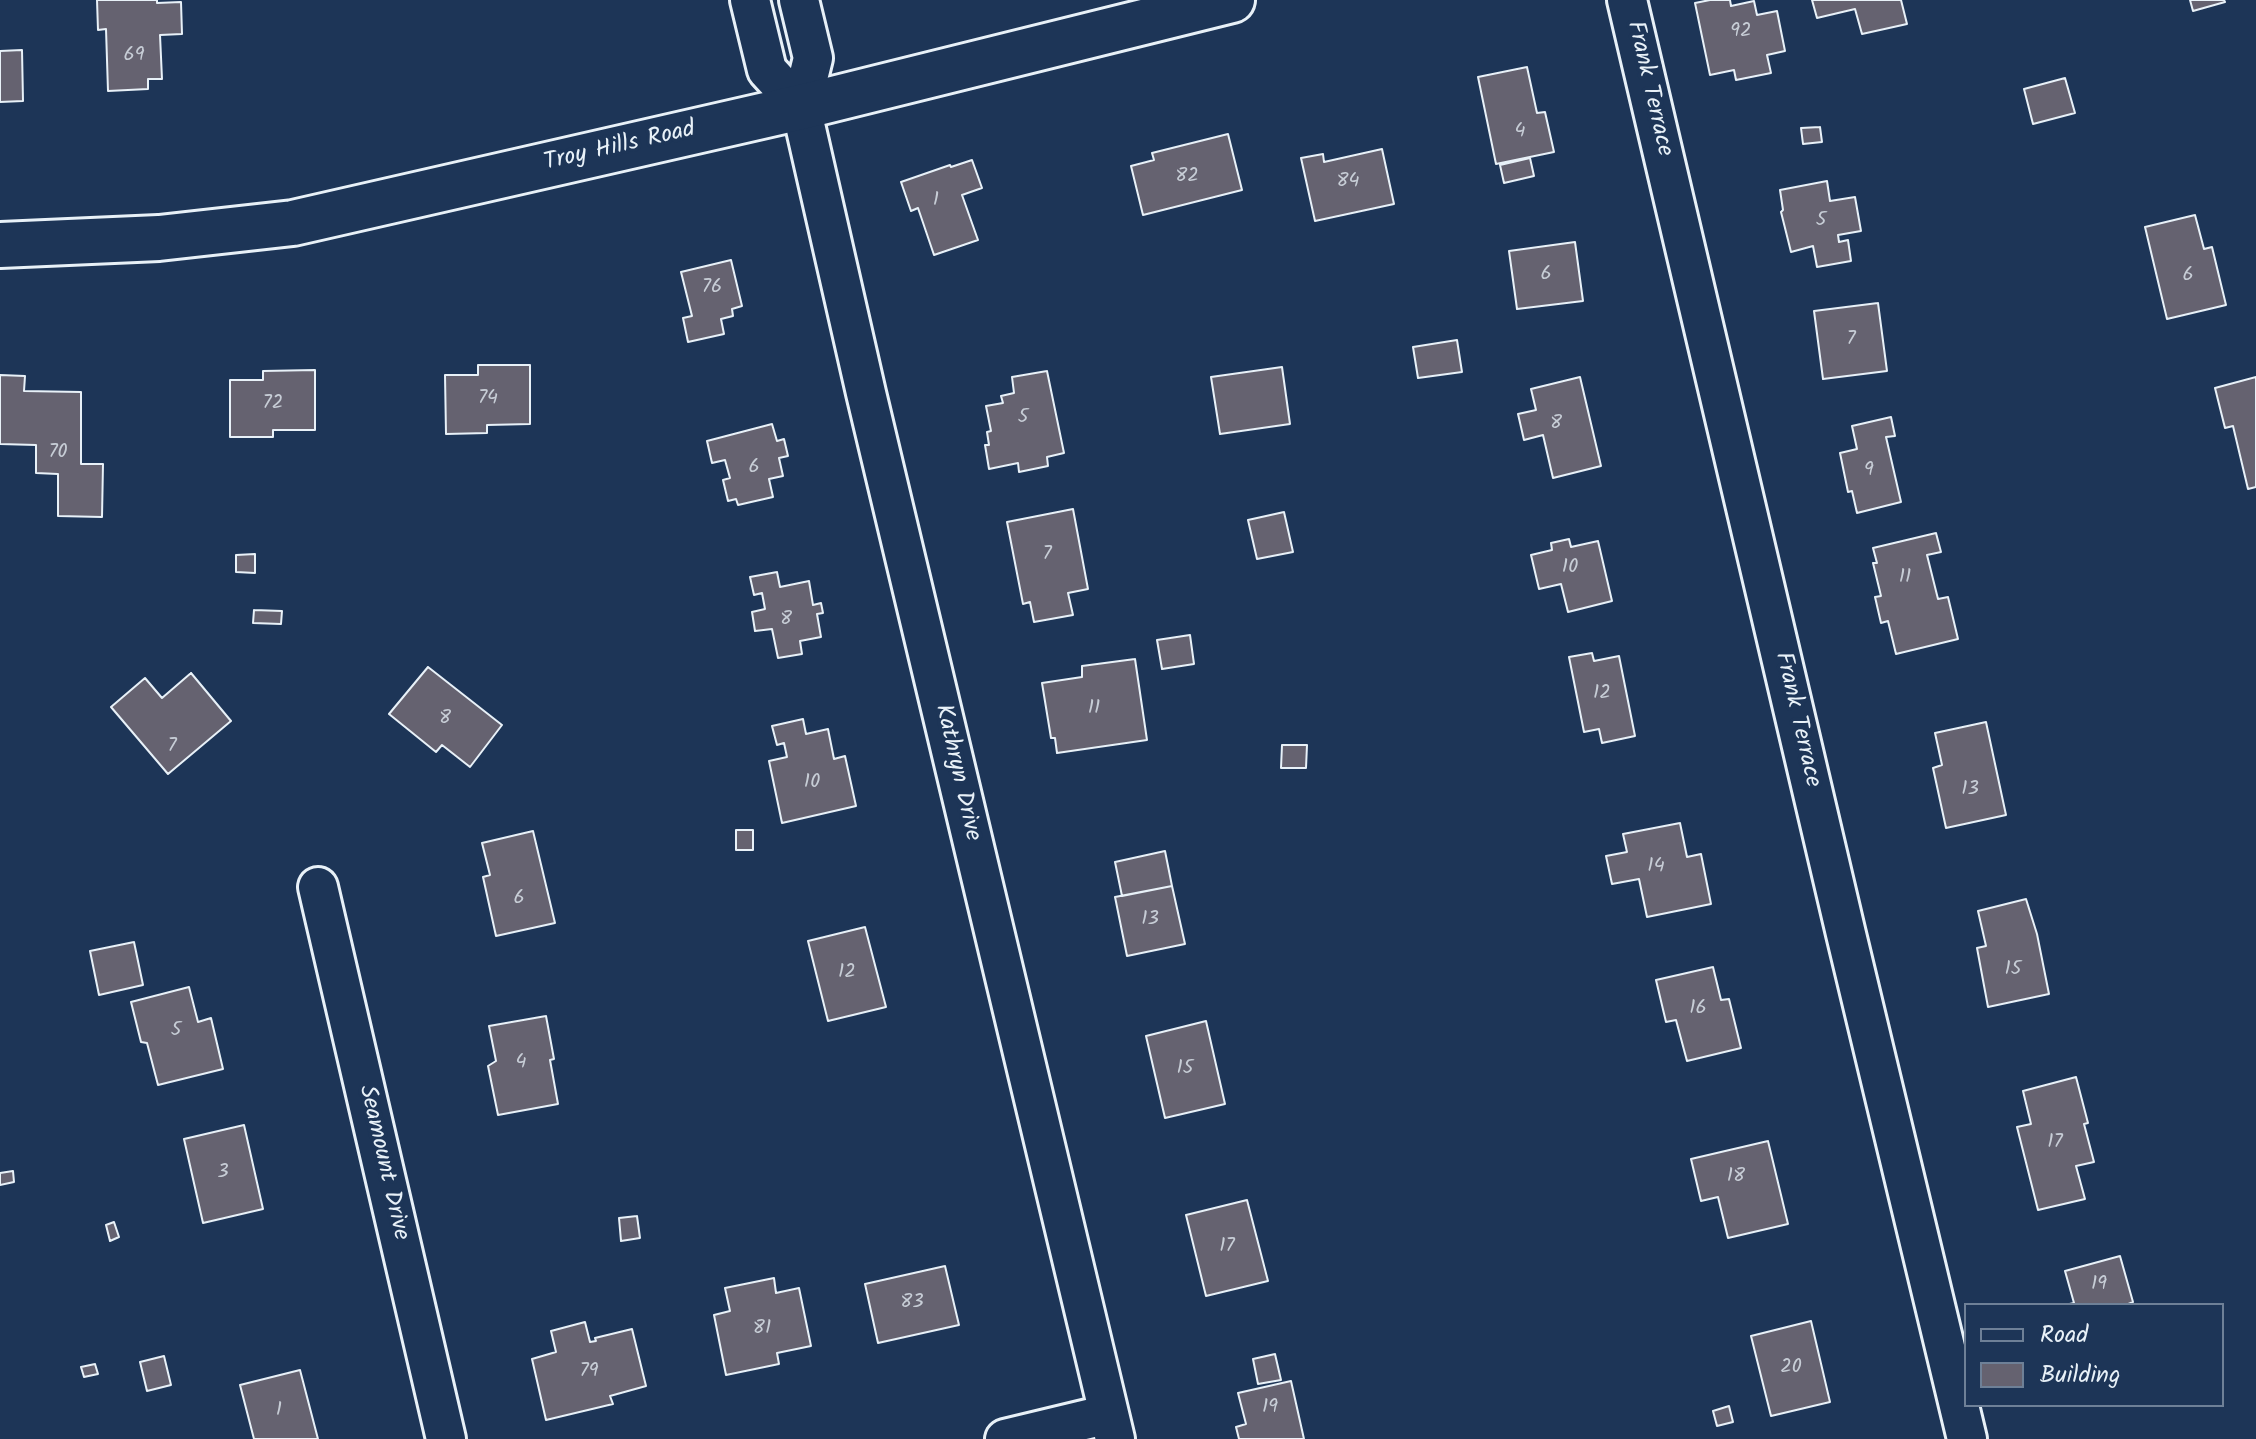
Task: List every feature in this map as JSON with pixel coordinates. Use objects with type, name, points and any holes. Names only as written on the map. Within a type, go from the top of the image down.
[{"type":"main road","name":"Troy Hills Road","points":[[0,245],[159,238],[293,223],[801,107],[1232,0]]},
{"type":"street","points":[[750,0],[767,70],[801,107]]},
{"type":"street","points":[[799,0],[813,58],[801,107]]},
{"type":"street","name":"Frank Terrace","points":[[1627,0],[1967,1439]]},
{"type":"street","name":"Kathryn Drive","points":[[801,107],[1112,1426]]},
{"type":"street","name":"Seamount Drive","points":[[318,887],[446,1439]]},
{"type":"street","points":[[1005,1439],[1112,1426]]},
{"type":"building","points":[[97,0],[181,2],[182,34],[160,35],[162,79],[148,79],[148,89],[108,91],[106,29],[98,30]]},
{"type":"building","points":[[1730,0],[1731,6],[1754,1],[1757,15],[1777,11],[1785,51],[1767,55],[1771,73],[1736,80],[1734,70],[1710,75],[1695,3]]},
{"type":"building","points":[[1812,0],[1901,0],[1907,24],[1862,34],[1855,9],[1817,18]]},
{"type":"building","points":[[2190,0],[2224,0],[2225,2],[2193,11]]},
{"type":"building","points":[[22,50],[23,101],[0,102],[0,51]]},
{"type":"building","points":[[1527,67],[1537,113],[1545,112],[1554,152],[1496,164],[1478,77]]},
{"type":"building","points":[[2065,78],[2075,113],[2033,124],[2024,89]]},
{"type":"building","points":[[1820,127],[1822,142],[1803,144],[1801,128]]},
{"type":"building","points":[[1228,134],[1242,190],[1143,215],[1131,166],[1154,160],[1152,153]]},
{"type":"building","points":[[1382,149],[1394,204],[1315,221],[1301,158],[1323,154],[1324,162]]},
{"type":"building","points":[[1530,158],[1534,176],[1504,183],[1500,165]]},
{"type":"building","points":[[972,160],[982,188],[962,195],[978,240],[934,255],[918,208],[911,211],[901,182]]},
{"type":"building","points":[[1827,181],[1830,201],[1855,197],[1861,231],[1838,235],[1839,242],[1848,240],[1851,261],[1817,267],[1813,246],[1791,252],[1781,212],[1780,190]]},
{"type":"building","points":[[2195,215],[2204,249],[2212,247],[2226,305],[2167,319],[2145,227]]},
{"type":"building","points":[[1575,242],[1583,301],[1517,309],[1509,251]]},
{"type":"building","points":[[731,260],[742,306],[732,309],[733,316],[721,319],[724,334],[688,342],[683,318],[692,316],[681,272]]},
{"type":"building","points":[[1878,303],[1887,371],[1823,379],[1814,311]]},
{"type":"building","points":[[1457,340],[1462,372],[1418,378],[1413,347]]},
{"type":"building","points":[[478,365],[530,365],[530,424],[487,425],[487,433],[446,434],[445,375],[478,375]]},
{"type":"building","points":[[1282,367],[1290,424],[1220,434],[1211,377]]},
{"type":"building","points":[[315,370],[315,430],[273,430],[273,437],[230,437],[230,380],[263,380],[263,371]]},
{"type":"building","points":[[1047,371],[1064,453],[1047,457],[1048,466],[1019,472],[1018,463],[989,469],[985,445],[989,445],[987,432],[991,431],[986,406],[1003,403],[1001,396],[1014,393],[1012,377]]},
{"type":"building","points":[[0,375],[25,376],[24,391],[81,392],[81,464],[103,464],[102,517],[58,516],[58,474],[36,473],[36,445],[0,444]]},
{"type":"building","points":[[1580,377],[1601,466],[1553,478],[1543,435],[1524,440],[1518,414],[1536,410],[1531,389]]},
{"type":"building","points":[[2256,377],[2256,487],[2248,489],[2233,426],[2225,428],[2215,388]]},
{"type":"building","points":[[1891,417],[1895,436],[1886,437],[1901,502],[1857,513],[1852,491],[1848,492],[1840,453],[1857,449],[1852,426]]},
{"type":"building","points":[[772,424],[777,441],[784,439],[788,456],[779,458],[783,476],[769,479],[773,497],[738,505],[736,499],[728,501],[723,480],[730,478],[725,460],[712,463],[707,441]]},
{"type":"building","points":[[1073,509],[1088,589],[1068,593],[1073,615],[1034,622],[1030,602],[1023,604],[1007,522]]},
{"type":"building","points":[[1284,512],[1293,552],[1257,559],[1248,520]]},
{"type":"building","points":[[1936,533],[1941,552],[1927,555],[1938,599],[1948,597],[1958,639],[1896,654],[1888,621],[1881,623],[1875,597],[1881,596],[1873,563],[1877,563],[1873,548]]},
{"type":"building","points":[[1569,539],[1571,547],[1598,541],[1612,601],[1568,612],[1561,584],[1539,589],[1531,555],[1552,550],[1551,543]]},
{"type":"building","points":[[255,554],[255,573],[236,572],[236,555]]},
{"type":"building","points":[[777,572],[780,587],[809,581],[813,605],[821,603],[823,613],[817,614],[821,637],[800,641],[802,654],[778,658],[772,629],[755,631],[752,612],[765,609],[762,593],[754,595],[750,577]]},
{"type":"building","points":[[254,610],[282,611],[281,624],[253,623]]},
{"type":"building","points":[[1190,635],[1194,664],[1162,669],[1157,640]]},
{"type":"building","points":[[1592,653],[1594,661],[1619,656],[1635,736],[1602,743],[1599,729],[1584,732],[1569,657]]},
{"type":"building","points":[[1135,659],[1147,740],[1057,753],[1055,738],[1051,738],[1042,683],[1082,677],[1082,666]]},
{"type":"building","points":[[428,667],[502,725],[470,767],[442,745],[436,752],[389,714]]},
{"type":"building","points":[[191,673],[231,721],[168,774],[111,707],[145,678],[162,698]]},
{"type":"building","points":[[803,719],[806,734],[828,729],[834,759],[845,756],[856,806],[782,823],[769,761],[787,757],[784,743],[777,745],[772,726]]},
{"type":"building","points":[[1986,722],[2006,815],[1946,828],[1933,768],[1942,765],[1935,733]]},
{"type":"building","points":[[1282,745],[1307,745],[1306,768],[1281,768]]},
{"type":"building","points":[[1680,823],[1687,857],[1701,854],[1711,904],[1647,917],[1639,879],[1612,884],[1606,856],[1627,852],[1623,834]]},
{"type":"building","points":[[736,830],[753,830],[753,850],[736,850]]},
{"type":"building","points":[[533,831],[555,923],[496,936],[483,877],[490,875],[482,843]]},
{"type":"building","points":[[1165,851],[1172,886],[1122,896],[1115,862]]},
{"type":"building","points":[[1172,886],[1185,944],[1127,956],[1115,897]]},
{"type":"building","points":[[2026,899],[2037,934],[2049,994],[1988,1007],[1977,948],[1986,946],[1978,911]]},
{"type":"building","points":[[865,927],[886,1007],[828,1021],[808,941]]},
{"type":"building","points":[[134,942],[143,985],[99,995],[90,951]]},
{"type":"building","points":[[1713,967],[1721,1000],[1729,999],[1741,1048],[1687,1061],[1676,1020],[1666,1022],[1656,980]]},
{"type":"building","points":[[189,987],[198,1022],[211,1018],[223,1069],[158,1085],[147,1043],[141,1042],[131,1002]]},
{"type":"building","points":[[546,1016],[558,1104],[498,1115],[488,1066],[496,1061],[489,1026]]},
{"type":"building","points":[[1206,1021],[1225,1104],[1165,1118],[1146,1036]]},
{"type":"building","points":[[2076,1077],[2094,1162],[2076,1166],[2085,1199],[2038,1210],[2017,1127],[2031,1124],[2023,1091]]},
{"type":"building","points":[[244,1125],[263,1209],[203,1223],[184,1139]]},
{"type":"building","points":[[1768,1141],[1788,1224],[1728,1238],[1718,1197],[1701,1201],[1691,1159]]},
{"type":"building","points":[[13,1171],[14,1182],[0,1185],[0,1173]]},
{"type":"building","points":[[1247,1200],[1268,1281],[1206,1296],[1186,1215]]},
{"type":"building","points":[[637,1216],[640,1238],[621,1241],[619,1218]]},
{"type":"building","points":[[114,1222],[119,1237],[110,1241],[106,1225]]},
{"type":"building","points":[[2120,1256],[2133,1302],[2074,1303],[2065,1271]]},
{"type":"building","points":[[945,1266],[959,1325],[878,1343],[865,1284]]},
{"type":"building","points":[[774,1278],[776,1293],[799,1288],[811,1346],[777,1353],[779,1364],[726,1375],[714,1315],[730,1311],[725,1288]]},
{"type":"building","points":[[1811,1321],[1830,1402],[1771,1416],[1751,1336]]},
{"type":"building","points":[[585,1322],[590,1342],[632,1329],[646,1386],[610,1396],[613,1404],[546,1420],[532,1359],[556,1352],[551,1331]]},
{"type":"building","points":[[1275,1354],[1281,1380],[1258,1384],[1253,1359]]},
{"type":"building","points":[[164,1356],[171,1385],[147,1391],[140,1362]]},
{"type":"building","points":[[95,1364],[98,1374],[84,1377],[81,1367]]},
{"type":"building","points":[[300,1370],[318,1439],[254,1439],[240,1385]]},
{"type":"building","points":[[1291,1381],[1304,1439],[1239,1439],[1236,1427],[1246,1424],[1238,1393]]},
{"type":"building","points":[[1729,1406],[1733,1422],[1717,1426],[1713,1411]]}]
